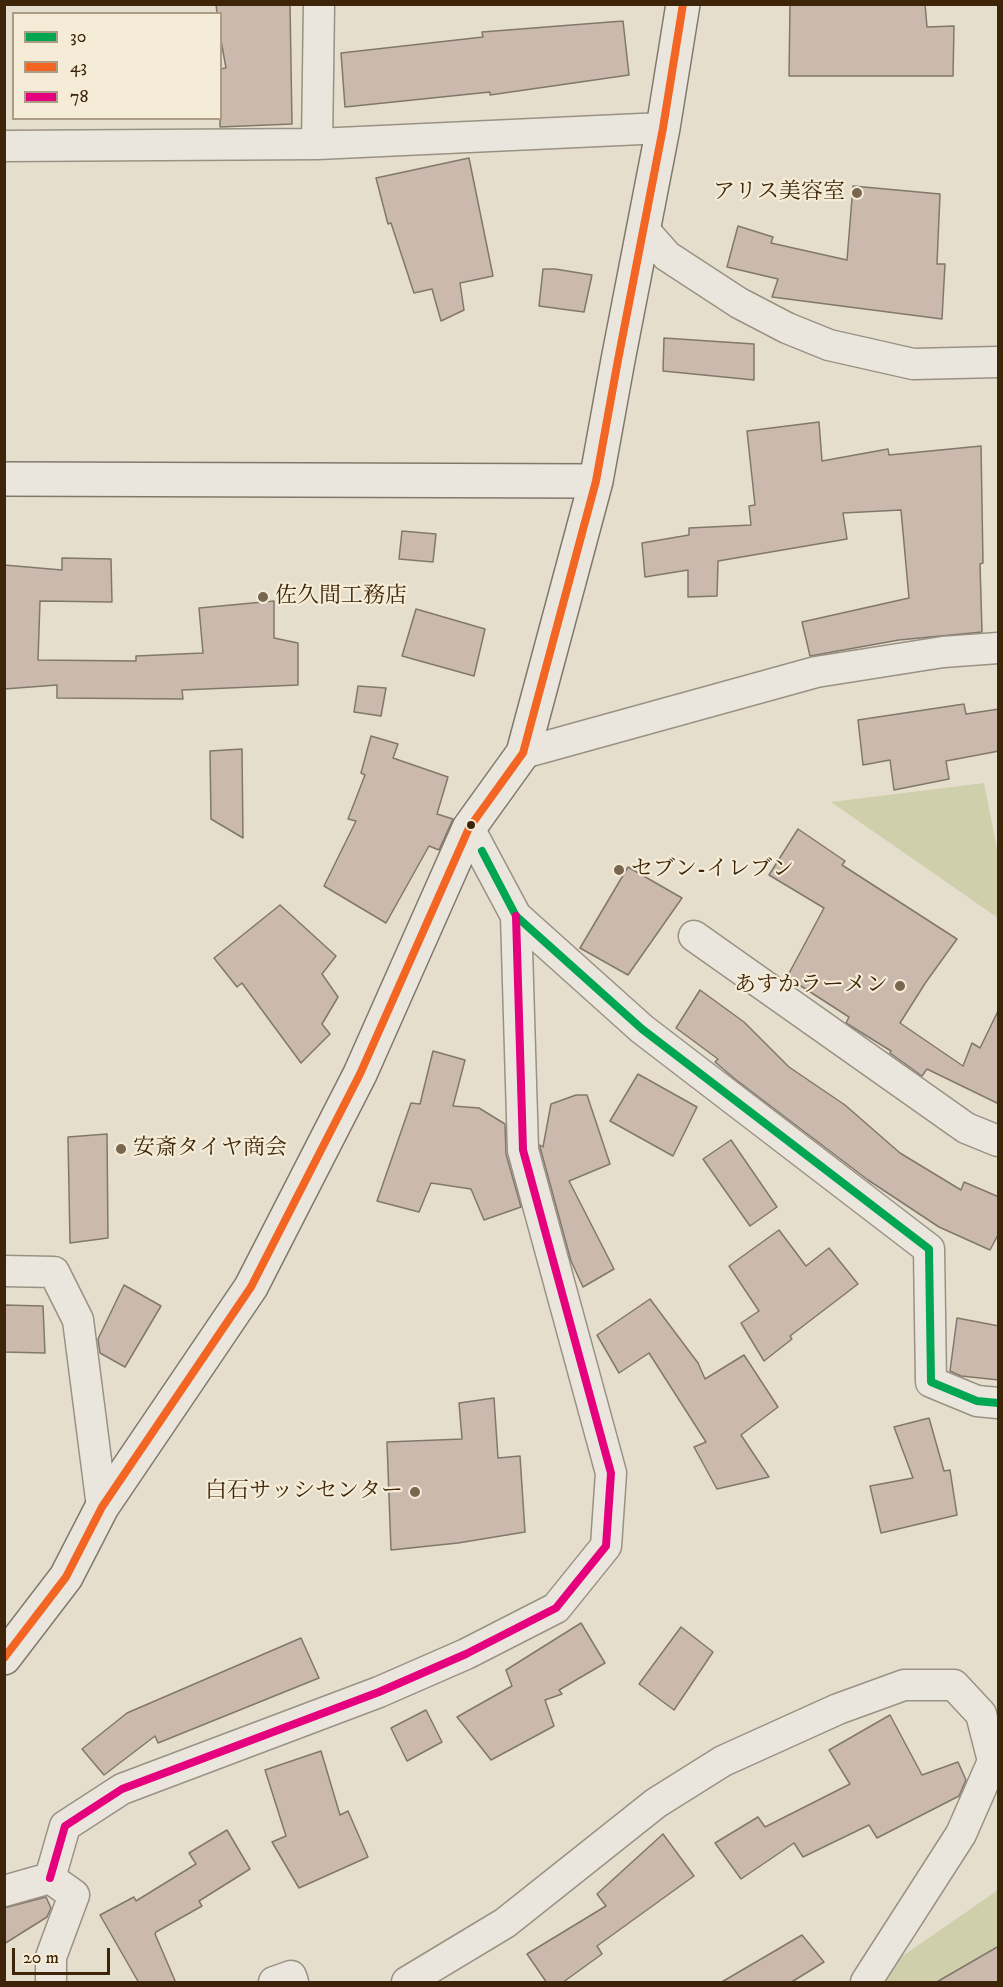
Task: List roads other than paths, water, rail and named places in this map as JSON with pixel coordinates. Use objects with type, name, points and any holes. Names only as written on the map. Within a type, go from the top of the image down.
[{"type":"street","points":[[317,144],[320,4]]},
{"type":"street","points":[[4,1658],[66,1576],[102,1507],[251,1287],[360,1074],[470,828],[523,753],[596,481],[663,128],[683,4]]},
{"type":"street","points":[[4,146],[317,144],[663,128]]},
{"type":"street","points":[[644,230],[667,256],[739,303],[787,328],[830,345],[913,364],[999,362]]},
{"type":"street","points":[[4,479],[596,481]]},
{"type":"street","points":[[523,753],[816,672],[943,652],[999,648]]},
{"type":"street","points":[[470,828],[516,916],[642,1029],[929,1249],[931,1382],[977,1401],[999,1403]]},
{"type":"street","points":[[50,1878],[64,1826],[122,1789],[379,1692],[466,1654],[556,1608],[606,1546],[611,1473],[523,1150],[516,916]]},
{"type":"street","points":[[694,936],[966,1128],[999,1141]]},
{"type":"street","points":[[4,1271],[54,1272],[78,1320],[102,1507]]},
{"type":"street","points":[[406,1983],[505,1923],[656,1803],[723,1761],[838,1709],[904,1685],[954,1684],[981,1714],[993,1761],[961,1834],[866,1983]]},
{"type":"street","points":[[4,1891],[50,1878]]},
{"type":"street","points":[[50,1878],[74,1895],[51,1957],[51,1983]]},
{"type":"street","points":[[274,1983],[291,1976],[293,1983]]},
{"type":"place","name":"アリス美容室","points":[[857,193]]},
{"type":"place","name":"佐久間工務店","points":[[263,597]]},
{"type":"place","name":"セブン-イレブン","points":[[619,870]]},
{"type":"place","name":"あすかラーメン","points":[[900,986]]},
{"type":"place","name":"安斎タイヤ商会","points":[[121,1149]]},
{"type":"place","name":"白石サッシセンター","points":[[415,1492]]}]
